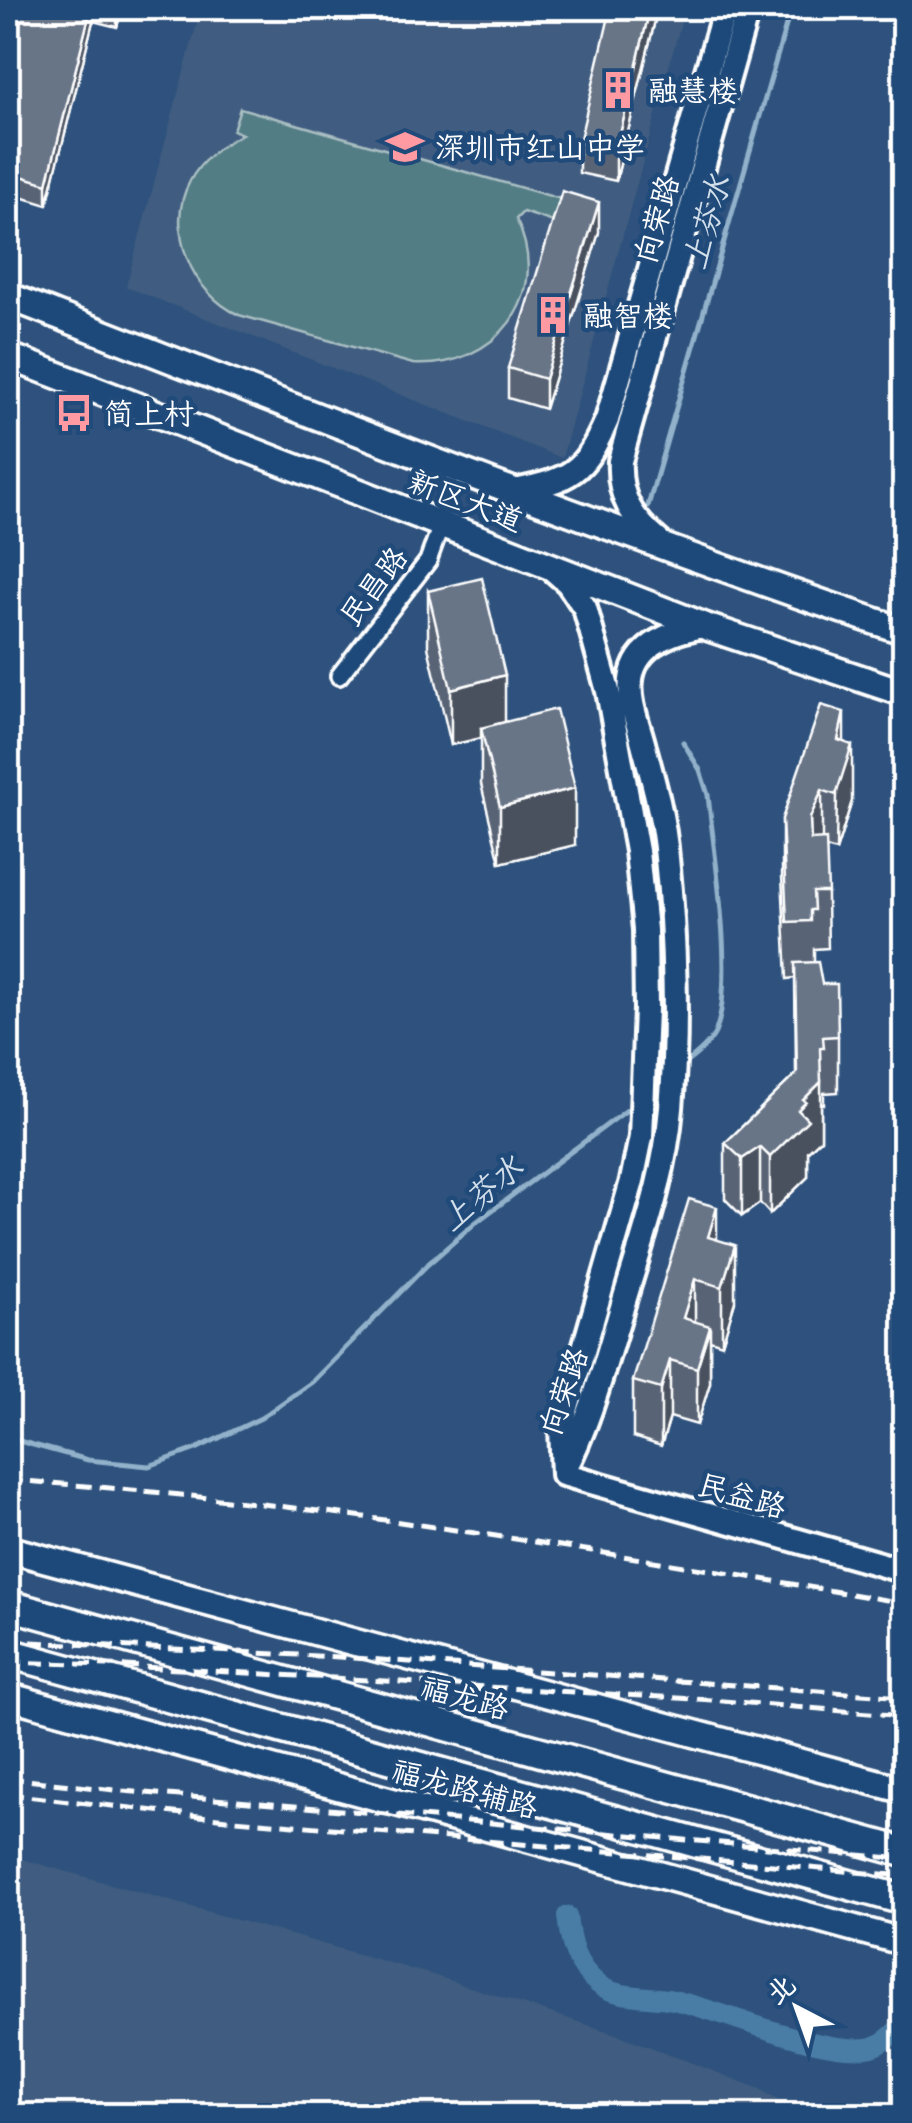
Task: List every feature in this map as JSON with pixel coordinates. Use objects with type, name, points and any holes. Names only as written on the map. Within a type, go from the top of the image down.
[{"type":"highway","name":"福龙路","points":[[8,1604],[904,1852]]},
{"type":"highway","points":[[8,1653],[904,1900]]},
{"type":"main road","name":"向荣路","points":[[515,491],[560,482],[580,468],[607,420],[725,8]]},
{"type":"main road","name":"向荣路","points":[[667,548],[636,522],[626,504],[619,482],[620,461],[748,8]]},
{"type":"main road","name":"新区大道","points":[[8,296],[667,548],[904,631]]},
{"type":"main road","name":"新区大道","points":[[8,356],[704,626],[904,693]]},
{"type":"main road","name":"向荣路","points":[[550,568],[568,583],[585,608],[608,691],[638,850],[646,1009],[641,1137],[624,1212],[561,1428],[562,1474]]},
{"type":"main road","name":"向荣路","points":[[562,1474],[584,1433],[660,1179],[672,1108],[673,994],[667,855],[630,681],[635,663],[648,648],[681,630],[704,626]]},
{"type":"main road","name":"民益路","points":[[562,1474],[904,1571]]},
{"type":"main road","points":[[8,1549],[904,1790]]},
{"type":"main road","name":"福龙路辅路","points":[[8,1696],[904,1942]]},
{"type":"street","name":"民昌路","points":[[340,676],[428,561],[441,525]]},
{"type":"shaded area","name":"深圳市红山中学","points":[[201,8],[685,8],[562,458],[126,287]]},
{"type":"shaded area","points":[[8,1855],[436,1976],[622,2036],[760,2089],[801,2115],[8,2115]]},
{"type":"green space","points":[[240,108],[561,199],[553,222],[523,212],[516,219],[526,248],[527,275],[522,300],[509,322],[492,341],[469,354],[443,362],[413,364],[239,315],[222,305],[196,276],[187,258],[180,219],[190,181],[200,166],[242,134],[233,130]]},
{"type":"building","points":[[8,8],[91,8],[47,184],[8,172]]},
{"type":"building","name":"融慧楼","points":[[611,8],[650,8],[616,151],[579,143]]},
{"type":"building","name":"融智楼","points":[[562,191],[599,202],[545,379],[508,368]]},
{"type":"building","points":[[482,578],[505,675],[451,689],[428,591]]},
{"type":"building","points":[[821,705],[844,712],[838,740],[852,745],[836,795],[822,790],[810,818],[811,840],[826,839],[828,892],[813,892],[810,921],[787,922],[782,819]]},
{"type":"building","points":[[556,709],[575,788],[500,807],[481,728]]},
{"type":"building","points":[[818,962],[822,984],[837,984],[838,1036],[823,1037],[821,1082],[798,1110],[808,1120],[770,1157],[760,1147],[742,1159],[725,1143],[797,1073],[795,963]]},
{"type":"building","points":[[689,1199],[717,1207],[708,1237],[735,1245],[722,1287],[695,1279],[683,1318],[710,1326],[697,1368],[670,1360],[661,1389],[633,1381]]},
{"type":"waterway","name":"上芬水","points":[[648,506],[791,8]]},
{"type":"waterway","name":"上芬水","points":[[683,742],[700,770],[708,795],[722,917],[724,983],[715,1033],[683,1065]]},
{"type":"waterway","name":"上芬水","points":[[8,1438],[88,1460],[149,1466],[261,1418],[312,1382],[427,1265],[475,1223],[635,1104]]},
{"type":"waterway","points":[[567,1916],[579,1962],[598,1984],[614,1992],[673,2000],[797,2038],[845,2048],[878,2045],[904,2023]]},
{"type":"railway","points":[[8,1480],[345,1515],[569,1547],[904,1603]]},
{"type":"railway","points":[[8,1641],[339,1657],[904,1697]]},
{"type":"railway","points":[[8,1662],[712,1700],[904,1716]]},
{"type":"railway","points":[[8,1778],[904,1859]]},
{"type":"railway","points":[[8,1794],[235,1820],[904,1876]]},
{"type":"place","name":"融慧楼","points":[[618,90]]},
{"type":"place","name":"深圳市红山中学","points":[[405,147]]},
{"type":"place","name":"融智楼","points":[[553,315]]},
{"type":"place","name":"简上村","points":[[74,413]]}]
